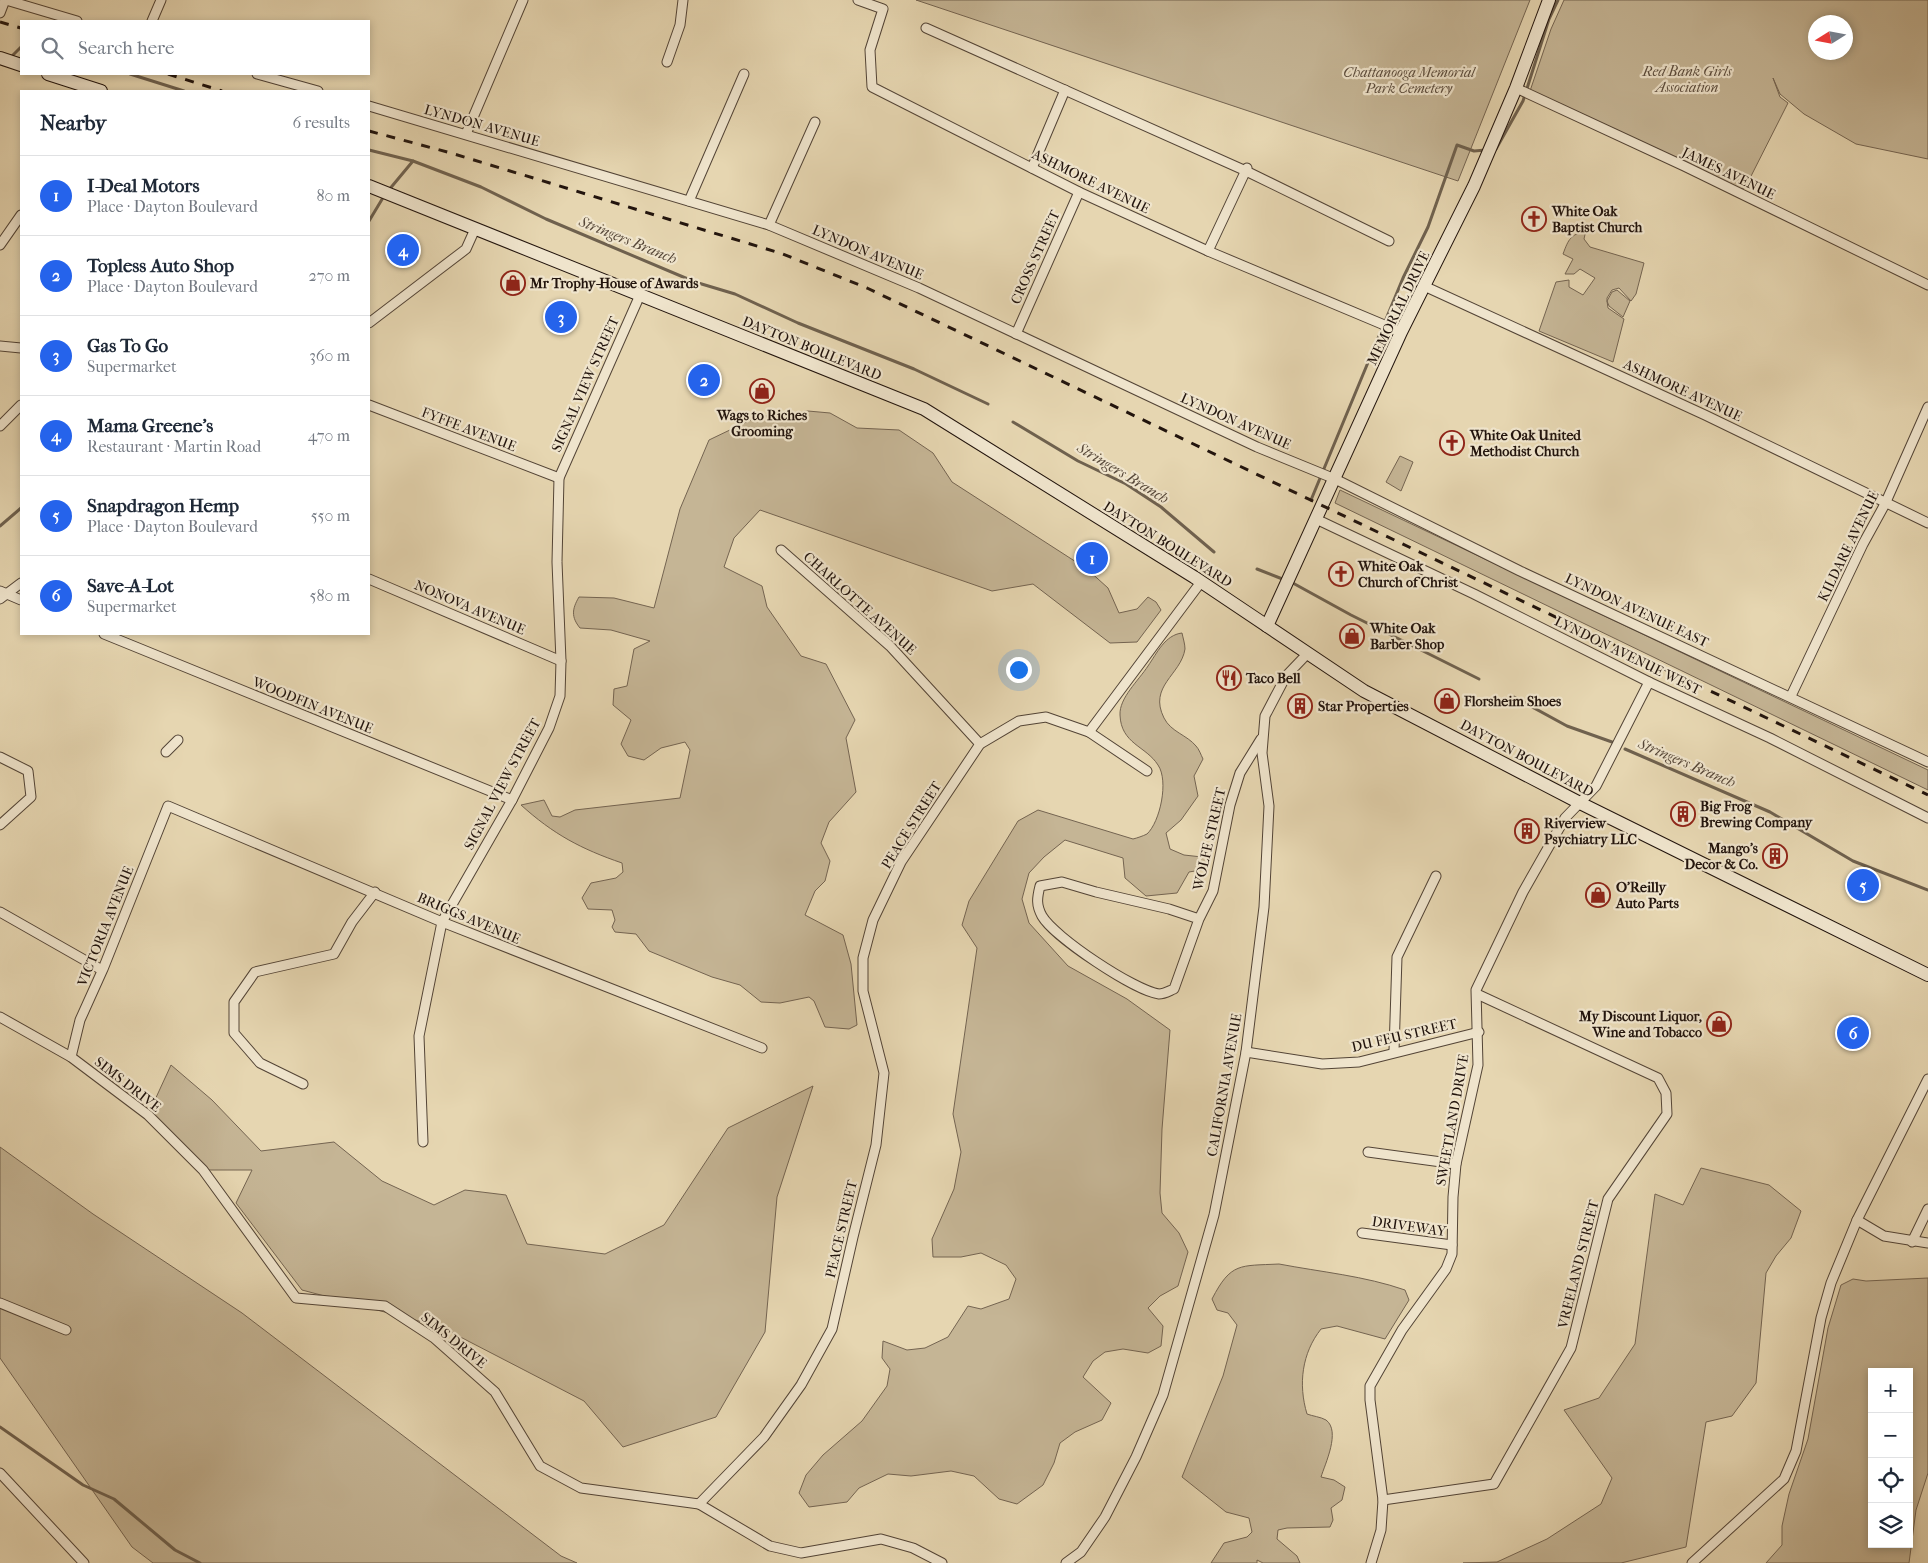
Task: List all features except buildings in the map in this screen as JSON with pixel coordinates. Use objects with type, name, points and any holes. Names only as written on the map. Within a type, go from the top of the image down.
[{"type":"main road","name":"MEMORIAL DRIVE","points":[[1267,626],[1402,332],[1474,186],[1516,88],[1549,0]]},
{"type":"main road","points":[[0,58],[20,65]]},
{"type":"main road","points":[[51,75],[93,90]]},
{"type":"main road","name":"DAYTON BOULEVARD","points":[[370,186],[924,409],[1201,582],[1364,691],[1580,804],[1928,975]]},
{"type":"street","points":[[0,13],[6,0],[74,20]]},
{"type":"street","points":[[152,20],[161,0]]},
{"type":"street","points":[[466,134],[523,0]]},
{"type":"street","points":[[667,62],[680,25],[683,0]]},
{"type":"street","name":"ASHMORE AVENUE","points":[[858,0],[883,9],[870,50],[872,86],[1080,192],[1208,251],[1402,332]]},
{"type":"street","points":[[926,28],[1246,169],[1389,240]]},
{"type":"street","points":[[689,201],[744,74]]},
{"type":"street","points":[[261,75],[314,90]]},
{"type":"street","name":"JAMES AVENUE","points":[[1516,88],[1684,166],[1928,285]]},
{"type":"street","points":[[1032,168],[1066,90]]},
{"type":"street","name":"LYNDON AVENUE","points":[[370,106],[769,225],[919,288],[1257,447],[1335,479]]},
{"type":"street","points":[[769,225],[815,122]]},
{"type":"street","points":[[1208,251],[1246,169]]},
{"type":"street","name":"CROSS STREET","points":[[1016,334],[1080,192]]},
{"type":"street","points":[[0,245],[20,216]]},
{"type":"street","points":[[370,322],[466,249],[475,229]]},
{"type":"street","name":"ASHMORE AVENUE","points":[[1424,286],[1714,419],[1885,504],[1928,523]]},
{"type":"street","name":"SIGNAL VIEW STREET","points":[[424,1142],[419,1036],[442,922],[512,800],[548,728],[560,696],[561,660],[557,562],[559,478],[640,296]]},
{"type":"street","points":[[0,346],[20,348]]},
{"type":"street","name":"FYFFE AVENUE","points":[[370,405],[559,478]]},
{"type":"street","points":[[0,426],[20,406]]},
{"type":"street","name":"KILDARE AVENUE","points":[[1791,696],[1863,544],[1885,504],[1928,407]]},
{"type":"street","name":"LYNDON AVENUE EAST","points":[[1335,479],[1520,571],[1791,696],[1928,762]]},
{"type":"street","name":"LYNDON AVENUE WEST","points":[[1316,519],[1474,594],[1649,682],[1770,738],[1928,818]]},
{"type":"street","name":"CHARLOTTE AVENUE","points":[[781,550],[890,646],[980,744]]},
{"type":"street","name":"NONOVA AVENUE","points":[[370,579],[561,660]]},
{"type":"street","points":[[1089,732],[1201,582]]},
{"type":"street","points":[[2,595],[20,584]]},
{"type":"street","points":[[2,595],[20,600]]},
{"type":"street","name":"WOODFIN AVENUE","points":[[106,635],[512,800]]},
{"type":"street","name":"CALIFORNIA AVENUE","points":[[1066,1563],[1081,1552],[1105,1517],[1136,1457],[1163,1395],[1214,1215],[1246,1052],[1268,860],[1269,806],[1261,740],[1265,716],[1286,676],[1308,653]]},
{"type":"street","points":[[1580,804],[1596,786],[1649,682]]},
{"type":"street","name":"PEACE STREET","points":[[699,1504],[764,1438],[801,1385],[832,1329],[852,1237],[876,1145],[884,1073],[863,991],[863,958],[873,920],[901,862],[980,744],[1018,721],[1046,717],[1089,732],[1147,772]]},
{"type":"street","points":[[166,752],[178,740]]},
{"type":"street","name":"WOLFE STREET","points":[[1199,919],[1169,909],[1062,882],[1040,886],[1036,903],[1043,917],[1094,962],[1146,990],[1161,994],[1174,989],[1199,919],[1213,891],[1230,806],[1240,773],[1261,740]]},
{"type":"street","points":[[0,757],[28,770],[32,797],[0,824]]},
{"type":"street","name":"SWEETLAND DRIVE","points":[[1371,1563],[1381,1530],[1383,1500],[1370,1400],[1370,1386],[1402,1330],[1446,1269],[1452,1254],[1456,1164],[1478,1065],[1479,1032],[1476,990],[1520,898],[1565,818],[1580,804]]},
{"type":"street","name":"BRIGGS AVENUE","points":[[168,806],[375,892],[442,922],[762,1048]]},
{"type":"street","name":"VICTORIA AVENUE","points":[[71,1057],[80,1020],[168,806]]},
{"type":"street","points":[[1394,1051],[1397,957],[1436,876]]},
{"type":"street","points":[[302,1084],[260,1063],[234,1033],[234,1002],[255,972],[334,954],[352,922],[375,892]]},
{"type":"street","points":[[0,912],[102,970]]},
{"type":"street","name":"VREELAND STREET","points":[[1383,1500],[1494,1484],[1571,1348],[1608,1198],[1667,1114],[1666,1093],[1658,1078],[1477,994]]},
{"type":"street","name":"SIMS DRIVE","points":[[0,1017],[71,1057],[148,1115],[203,1170],[296,1298],[385,1306],[434,1338],[495,1392],[540,1466],[581,1488],[699,1504],[770,1546],[801,1553],[881,1539],[913,1548],[942,1563]]},
{"type":"street","name":"DU FEU STREET","points":[[1246,1052],[1322,1064],[1359,1062],[1394,1051],[1479,1032]]},
{"type":"street","points":[[1692,1563],[1784,1479],[1796,1451],[1821,1318],[1831,1283],[1858,1220],[1928,1078]]},
{"type":"street","points":[[1368,1152],[1456,1164]]},
{"type":"street","points":[[1912,1242],[1928,1209]]},
{"type":"street","points":[[1858,1220],[1884,1236],[1912,1242],[1928,1243]]},
{"type":"street","name":"DRIVEWAY","points":[[1362,1233],[1452,1245]]},
{"type":"street","points":[[0,1303],[66,1330]]},
{"type":"street","points":[[0,1473],[84,1563]]},
{"type":"green space","name":"Chattanooga Memorial Park Cemetery","points":[[916,0],[1530,0],[1458,181]]},
{"type":"green space","name":"Red Bank Girls Association","points":[[1564,0],[1928,0],[1928,159],[1856,144],[1804,114],[1780,94],[1773,78],[1780,97],[1788,103],[1745,188],[1738,189],[1530,91],[1551,29]]},
{"type":"green space","points":[[1586,230],[1584,239],[1590,247],[1644,263],[1636,294],[1631,301],[1619,288],[1612,290],[1607,298],[1608,308],[1624,319],[1613,362],[1539,331],[1556,282],[1569,280],[1569,287],[1583,295],[1595,278],[1580,269],[1574,274],[1565,274],[1573,259],[1563,254],[1567,244],[1573,236]]},
{"type":"green space","points":[[1617,290],[1630,301],[1623,317],[1609,306],[1607,301],[1612,292]]},
{"type":"green space","points":[[808,411],[830,413],[857,428],[899,430],[933,453],[952,482],[1087,569],[1108,588],[1119,613],[1137,609],[1148,597],[1156,602],[1161,610],[1137,642],[1110,643],[1033,584],[992,591],[760,510],[734,538],[724,567],[762,586],[767,607],[801,656],[826,664],[855,720],[846,738],[856,792],[829,822],[821,843],[830,861],[825,881],[815,891],[805,915],[843,935],[851,964],[857,1025],[849,1029],[825,1027],[814,1001],[809,997],[780,1003],[761,1002],[740,985],[712,977],[649,951],[636,934],[615,932],[612,927],[615,920],[612,910],[588,909],[582,898],[591,883],[616,878],[623,872],[622,863],[568,840],[521,805],[544,800],[552,816],[560,817],[575,810],[680,798],[690,750],[685,742],[661,748],[644,760],[628,756],[621,744],[631,720],[613,705],[614,689],[627,686],[634,649],[650,641],[611,630],[580,628],[574,617],[575,605],[579,597],[614,598],[654,608],[680,509],[709,440],[757,417]]},
{"type":"green space","points":[[1400,456],[1413,462],[1401,491],[1386,482]]},
{"type":"green space","points":[[1340,490],[1928,770],[1928,790],[1335,503]]},
{"type":"green space","points":[[1182,633],[1185,649],[1178,666],[1163,689],[1160,697],[1160,707],[1167,723],[1192,742],[1203,759],[1194,776],[1198,796],[1181,820],[1166,833],[1170,849],[1184,855],[1211,858],[1207,869],[1189,872],[1177,893],[1146,896],[1125,878],[1123,858],[1065,840],[1044,857],[1029,873],[1022,899],[1029,923],[1068,966],[1127,999],[1170,1030],[1162,1129],[1160,1193],[1162,1213],[1179,1233],[1188,1252],[1178,1286],[1160,1296],[1148,1308],[1163,1326],[1161,1346],[1148,1353],[1123,1349],[1105,1352],[1093,1361],[1083,1377],[1111,1403],[1102,1420],[1075,1432],[1060,1443],[1054,1463],[1043,1485],[1017,1504],[999,1499],[974,1476],[951,1471],[911,1476],[888,1474],[859,1488],[847,1502],[809,1507],[799,1493],[806,1475],[823,1455],[862,1421],[887,1386],[890,1369],[882,1358],[883,1341],[907,1350],[925,1348],[948,1337],[968,1306],[981,1309],[1009,1299],[1016,1279],[1006,1265],[981,1253],[961,1257],[933,1257],[932,1239],[954,1189],[961,1152],[953,1114],[977,948],[962,925],[969,901],[1018,821],[1038,810],[1133,839],[1147,834],[1152,828],[1162,801],[1163,781],[1161,772],[1153,759],[1129,739],[1121,725],[1120,715],[1123,702],[1130,689],[1162,645],[1176,634]]},
{"type":"green space","points":[[171,1065],[212,1100],[261,1151],[334,1142],[382,1181],[434,1205],[465,1190],[506,1195],[527,1244],[605,1254],[664,1225],[728,1128],[813,1086],[777,1197],[765,1332],[716,1417],[623,1447],[584,1401],[441,1327],[302,1290],[236,1203],[252,1170],[203,1170],[148,1115]]},
{"type":"green space","points":[[0,1147],[93,1214],[242,1313],[561,1556],[577,1563],[153,1563],[132,1547],[0,1358]]},
{"type":"green space","points":[[1701,1168],[1769,1185],[1801,1211],[1791,1238],[1776,1256],[1766,1273],[1756,1383],[1732,1416],[1706,1422],[1686,1547],[1621,1563],[1463,1563],[1497,1562],[1547,1539],[1601,1504],[1612,1478],[1564,1410],[1599,1398],[1635,1344],[1655,1194],[1683,1205]]},
{"type":"green space","points":[[1279,1264],[1390,1285],[1405,1290],[1409,1300],[1385,1339],[1337,1326],[1321,1329],[1306,1359],[1302,1380],[1307,1414],[1326,1420],[1332,1432],[1331,1448],[1321,1477],[1334,1480],[1345,1487],[1342,1500],[1331,1508],[1333,1520],[1330,1527],[1278,1530],[1277,1539],[1297,1556],[1300,1563],[1263,1563],[1257,1560],[1257,1563],[1211,1563],[1224,1543],[1247,1537],[1252,1532],[1249,1518],[1226,1512],[1182,1477],[1223,1376],[1237,1325],[1228,1313],[1217,1310],[1212,1299],[1225,1278],[1238,1268]]},
{"type":"green space","points":[[1928,1278],[1928,1473],[1916,1510],[1913,1533],[1913,1368],[1868,1368],[1868,1548],[1911,1548],[1909,1563],[1766,1563],[1782,1545],[1782,1526],[1789,1494],[1808,1439],[1828,1328],[1841,1285],[1853,1279],[1866,1281]]},
{"type":"waterway","points":[[1496,149],[1523,101],[1549,19],[1558,0]]},
{"type":"waterway","name":"Stringers Branch","points":[[11,57],[20,48]]},
{"type":"waterway","name":"Stringers Branch","points":[[133,75],[181,90]]},
{"type":"waterway","points":[[1311,500],[1403,278],[1428,227],[1457,145],[1474,151],[1486,150]]},
{"type":"waterway","name":"Stringers Branch","points":[[370,150],[413,161],[481,187],[546,219],[695,282],[735,294],[798,323],[914,369],[988,404]]},
{"type":"waterway","points":[[388,191],[413,161]]},
{"type":"waterway","points":[[370,219],[384,196]]},
{"type":"waterway","name":"Stringers Branch","points":[[1013,422],[1078,461],[1126,484],[1161,507],[1214,552]]},
{"type":"waterway","points":[[0,526],[20,509]]},
{"type":"waterway","name":"Stringers Branch","points":[[1257,569],[1285,580]]},
{"type":"waterway","name":"Stringers Branch","points":[[1291,582],[1351,615],[1479,679]]},
{"type":"waterway","name":"Stringers Branch","points":[[1514,697],[1567,726],[1612,742]]},
{"type":"waterway","name":"Stringers Branch","points":[[1625,749],[1770,812],[1853,861],[1928,890]]},
{"type":"waterway","points":[[0,1427],[83,1485],[114,1499],[175,1550],[200,1563]]},
{"type":"railway","points":[[0,22],[20,28]]},
{"type":"railway","points":[[171,75],[219,90]]},
{"type":"railway","points":[[370,131],[451,153],[783,254],[867,288],[1928,795]]},
{"type":"place","name":"White Oak Baptist Church","points":[[1534,219]]},
{"type":"place","name":"Mama Greene's","points":[[403,250]]},
{"type":"place","name":"Mr Trophy-House of Awards","points":[[513,283]]},
{"type":"place","name":"Gas To Go","points":[[561,317]]},
{"type":"place","name":"Topless Auto Shop","points":[[704,380]]},
{"type":"place","name":"Wags to Riches Grooming","points":[[762,391]]},
{"type":"place","name":"White Oak United Methodist Church","points":[[1452,443]]},
{"type":"place","name":"I-Deal Motors","points":[[1092,558]]},
{"type":"place","name":"White Oak Church of Christ","points":[[1341,574]]},
{"type":"place","name":"White Oak Barber Shop","points":[[1352,636]]},
{"type":"place","name":"Taco Bell","points":[[1229,678]]},
{"type":"place","name":"Florsheim Shoes","points":[[1447,701]]},
{"type":"place","name":"Star Properties","points":[[1300,706]]},
{"type":"place","name":"Big Frog Brewing Company","points":[[1683,814]]},
{"type":"place","name":"Riverview Psychiatry LLC","points":[[1527,831]]},
{"type":"place","name":"Mango's Decor & Co.","points":[[1775,856]]},
{"type":"place","name":"Snapdragon Hemp","points":[[1863,885]]},
{"type":"place","name":"O'Reilly Auto Parts","points":[[1598,895]]},
{"type":"place","name":"My Discount Liquor, Wine and Tobacco","points":[[1719,1024]]},
{"type":"place","name":"Save-A-Lot","points":[[1853,1033]]}]
